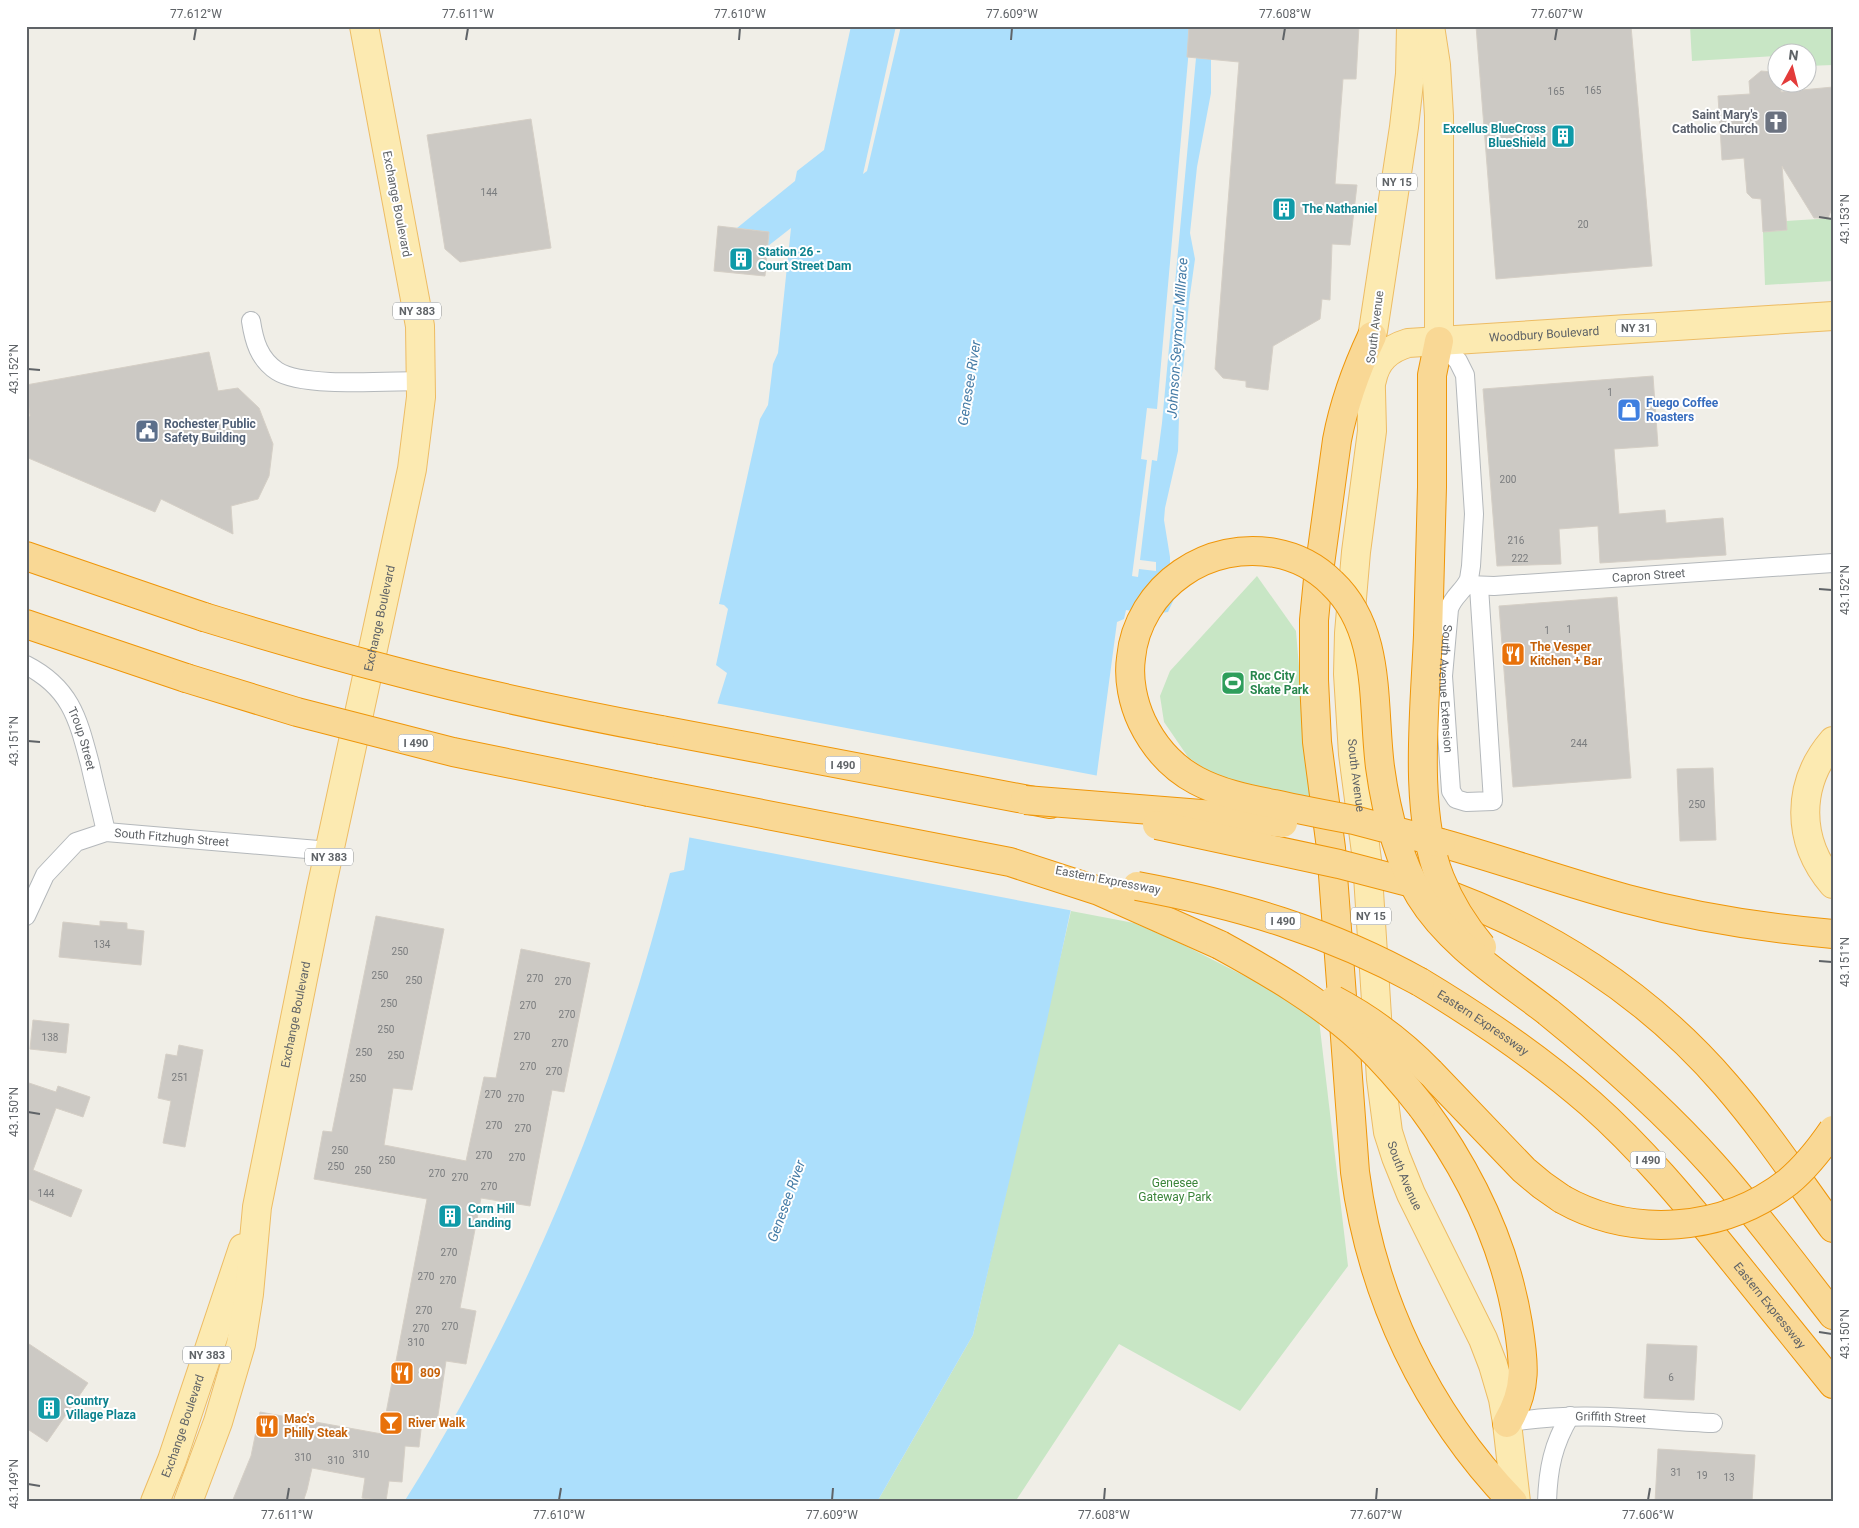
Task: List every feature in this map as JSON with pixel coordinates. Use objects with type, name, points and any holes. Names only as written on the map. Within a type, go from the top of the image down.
[{"type":"highway","points":[[1372,336],[1351,384],[1341,417],[1318,579],[1313,662],[1317,742],[1331,848],[1355,1172],[1364,1224],[1376,1270],[1386,1301],[1411,1357],[1433,1398],[1453,1429],[1471,1454],[1515,1502]]},
{"type":"highway","points":[[1439,341],[1432,375],[1432,487],[1424,783],[1428,824],[1437,869],[1453,905],[1474,937],[1500,968],[1548,1012],[1639,1089],[1697,1147],[1747,1205],[1833,1315]]},
{"type":"highway","points":[[1548,1012],[1480,960],[1449,933],[1433,915],[1414,885],[1395,839],[1394,833],[1392,826],[1390,819],[1385,797],[1368,642],[1358,616],[1342,592],[1326,576],[1300,561],[1270,552],[1248,551],[1227,553],[1204,560],[1182,572],[1163,588],[1149,605],[1139,625],[1132,649],[1130,672],[1136,707],[1145,728],[1160,750],[1178,768],[1195,780],[1226,794],[1370,824],[1388,829],[1396,831],[1405,834],[1488,856],[1627,899],[1682,913],[1746,924],[1833,934]]},
{"type":"highway","name":"I 490","points":[[26,556],[204,617],[391,671],[539,705],[1217,838],[1339,864],[1412,883],[1478,906],[1514,922],[1603,975],[1653,1013],[1689,1045],[1726,1084],[1752,1116],[1833,1228]]},
{"type":"highway","name":"I 490","points":[[26,624],[186,678],[320,718],[452,752],[549,773],[1010,862]]},
{"type":"highway","points":[[1025,800],[1236,817],[1383,834],[1441,843]]},
{"type":"highway","points":[[1010,862],[1107,894],[1299,981],[1349,1008],[1398,1042],[1430,1072],[1524,1170],[1562,1199],[1595,1213],[1635,1223],[1663,1226],[1712,1220],[1735,1212],[1757,1202],[1787,1182],[1814,1156],[1833,1130]]},
{"type":"highway","name":"Eastern Expressway","points":[[1010,862],[1166,891],[1243,910],[1320,934],[1384,962],[1461,1007],[1529,1053],[1584,1098],[1619,1131],[1685,1202],[1833,1384]]},
{"type":"highway","points":[[1220,945],[1297,990],[1338,1020],[1374,1052],[1422,1107],[1459,1162],[1479,1199],[1494,1233],[1509,1279],[1521,1339],[1523,1377],[1520,1396],[1507,1423]]},
{"type":"main road","name":"Exchange Boulevard","points":[[188,1502],[221,1414],[241,1344],[249,1294],[257,1207],[330,851],[413,463],[420,413],[422,381],[418,318],[364,26]]},
{"type":"main road","name":"South Avenue","points":[[1411,26],[1410,74],[1404,127],[1372,336],[1370,363],[1372,431],[1352,591],[1348,674],[1353,754],[1367,860],[1383,1098],[1388,1132],[1414,1201],[1483,1339],[1497,1377],[1507,1423],[1515,1502]]},
{"type":"main road","points":[[1430,26],[1436,65],[1439,116],[1439,341]]},
{"type":"main road","name":"Woodbury Boulevard","points":[[1371,387],[1377,364],[1385,353],[1408,343],[1833,316]]},
{"type":"main road","points":[[1833,741],[1821,756],[1811,777],[1806,796],[1805,817],[1807,833],[1816,859],[1833,884]]},
{"type":"main road","name":"Exchange Boulevard","points":[[155,1502],[172,1460],[257,1207]]},
{"type":"street","points":[[251,322],[257,347],[262,356],[269,365],[287,376],[312,381],[422,381]]},
{"type":"street","name":"South Avenue Extension","points":[[1439,341],[1458,361],[1465,375],[1474,514],[1471,566],[1472,586],[1493,801],[1474,802],[1456,798],[1451,791],[1443,676],[1450,609],[1454,598],[1472,586]]},
{"type":"street","name":"Capron Street","points":[[1472,586],[1833,563]]},
{"type":"street","name":"Troup Street","points":[[26,665],[43,674],[55,685],[69,702],[76,715],[106,832]]},
{"type":"street","name":"South Fitzhugh Street","points":[[26,916],[45,875],[76,842],[106,832],[330,851]]},
{"type":"street","name":"Griffith Street","points":[[1507,1423],[1550,1416],[1713,1423]]},
{"type":"street","points":[[1547,1501],[1548,1477],[1554,1445],[1570,1416]]},
{"type":"green space","points":[[1690,26],[1833,26],[1833,65],[1816,66],[1816,42],[1766,42],[1766,57],[1692,61]]},
{"type":"green space","points":[[1833,218],[1833,281],[1765,285],[1763,232],[1787,230],[1786,221]]},
{"type":"green space","name":"Roc City Skate Park","points":[[1257,576],[1296,631],[1310,798],[1225,783],[1188,757],[1164,722],[1160,696],[1170,671]]},
{"type":"green space","name":"Genesee Gateway Park","points":[[1071,911],[1134,923],[1176,941],[1272,990],[1319,1020],[1348,1266],[1240,1411],[1119,1344],[1015,1502],[877,1502],[973,1335]]},
{"type":"water","points":[[851,26],[896,26],[863,174],[867,171],[901,26],[1191,26],[1157,409],[1147,408],[1141,459],[1147,460],[1132,576],[1138,577],[1139,569],[1156,571],[1156,562],[1140,560],[1152,460],[1157,461],[1162,423],[1196,58],[1211,59],[1211,93],[1197,167],[1190,233],[1195,259],[1183,370],[1180,382],[1178,451],[1164,520],[1170,557],[1170,572],[1175,591],[1174,599],[1168,612],[1153,614],[1126,610],[1124,619],[1117,622],[1092,811],[1046,1025],[973,1335],[877,1502],[404,1502],[448,1428],[489,1353],[527,1276],[562,1198],[622,1038],[670,873],[684,870],[705,743],[727,673],[716,665],[728,609],[724,605],[719,604],[760,419],[768,405],[773,364],[778,353],[791,228],[768,246],[769,232],[737,228],[795,181],[797,171],[824,150]]},
{"type":"pier","points":[[715,703],[1099,776],[1094,812],[1074,911],[687,837],[703,742]]},
{"type":"building","name":"The Nathaniel","points":[[1189,26],[1359,26],[1356,79],[1343,79],[1335,184],[1357,185],[1350,245],[1332,244],[1330,300],[1322,299],[1320,319],[1273,346],[1268,390],[1246,387],[1246,381],[1223,378],[1215,369],[1239,62],[1187,57]]},
{"type":"building","name":"Excellus BlueCross BlueShield","points":[[1476,26],[1631,26],[1652,266],[1496,279]]},
{"type":"building","points":[[1761,71],[1766,71],[1766,92],[1816,92],[1816,89],[1833,87],[1833,206],[1828,218],[1814,218],[1782,166],[1787,230],[1763,232],[1761,199],[1752,198],[1747,193],[1744,158],[1722,160],[1718,96],[1750,94],[1749,81]]},
{"type":"building","points":[[531,119],[551,248],[460,262],[445,249],[427,135]]},
{"type":"building","name":"Station 26 - Court Street Dam","points":[[718,226],[769,232],[765,276],[714,271]]},
{"type":"building","name":"Rochester Public Safety Building","points":[[209,352],[218,391],[238,388],[259,408],[273,444],[269,476],[258,499],[231,506],[233,534],[161,499],[155,512],[26,457],[26,418],[30,416],[26,385]]},
{"type":"building","points":[[1653,376],[1658,446],[1614,449],[1619,514],[1665,510],[1666,523],[1723,518],[1726,555],[1600,563],[1598,526],[1559,529],[1561,564],[1497,566],[1483,389]]},
{"type":"building","points":[[1617,597],[1631,778],[1513,787],[1499,606]]},
{"type":"building","points":[[1713,768],[1716,840],[1680,841],[1677,769]]},
{"type":"building","name":"Corn Hill Landing","points":[[376,916],[444,929],[412,1090],[393,1088],[384,1145],[466,1161],[484,1077],[496,1078],[521,949],[590,963],[564,1092],[552,1090],[530,1206],[481,1198],[460,1308],[476,1311],[466,1364],[446,1361],[437,1422],[422,1421],[419,1447],[405,1446],[402,1482],[389,1481],[386,1501],[362,1498],[365,1478],[312,1468],[303,1502],[232,1502],[251,1456],[260,1412],[382,1434],[427,1199],[314,1179],[323,1131],[332,1132]]},
{"type":"building","points":[[100,921],[127,923],[127,929],[144,931],[141,965],[59,957],[63,922],[100,926]]},
{"type":"building","points":[[33,1020],[69,1024],[66,1053],[30,1049]]},
{"type":"building","points":[[179,1045],[203,1050],[185,1147],[163,1143],[171,1101],[158,1098],[166,1054],[177,1056]]},
{"type":"building","points":[[26,1082],[56,1092],[58,1086],[90,1097],[83,1117],[56,1108],[33,1170],[82,1190],[71,1217],[26,1198]]},
{"type":"building","name":"Country Village Plaza","points":[[26,1342],[88,1383],[47,1442],[26,1428]]},
{"type":"building","points":[[1647,1344],[1697,1346],[1694,1400],[1644,1398]]},
{"type":"building","points":[[1658,1449],[1755,1455],[1752,1502],[1655,1502]]},
{"type":"place","name":"Saint Mary's Catholic Church","points":[[1776,122]]},
{"type":"place","name":"Excellus BlueCross BlueShield","points":[[1563,136]]},
{"type":"place","name":"The Nathaniel","points":[[1284,209]]},
{"type":"place","name":"Station 26 - Court Street Dam","points":[[741,259]]},
{"type":"place","name":"Fuego Coffee Roasters","points":[[1629,410]]},
{"type":"place","name":"Rochester Public Safety Building","points":[[147,431]]},
{"type":"place","name":"The Vesper Kitchen + Bar","points":[[1513,654]]},
{"type":"place","name":"Roc City Skate Park","points":[[1233,683]]},
{"type":"place","name":"Corn Hill Landing","points":[[450,1216]]},
{"type":"place","name":"809","points":[[402,1373]]},
{"type":"place","name":"Country Village Plaza","points":[[49,1408]]},
{"type":"place","name":"River Walk","points":[[391,1423]]},
{"type":"place","name":"Mac's Philly Steak","points":[[267,1426]]},
{"type":"water label","name":"Johnson-Seymour Millrace","points":[[1177,338]]},
{"type":"water label","name":"Genesee River","points":[[969,383]]},
{"type":"water label","name":"Genesee River","points":[[786,1201]]}]
